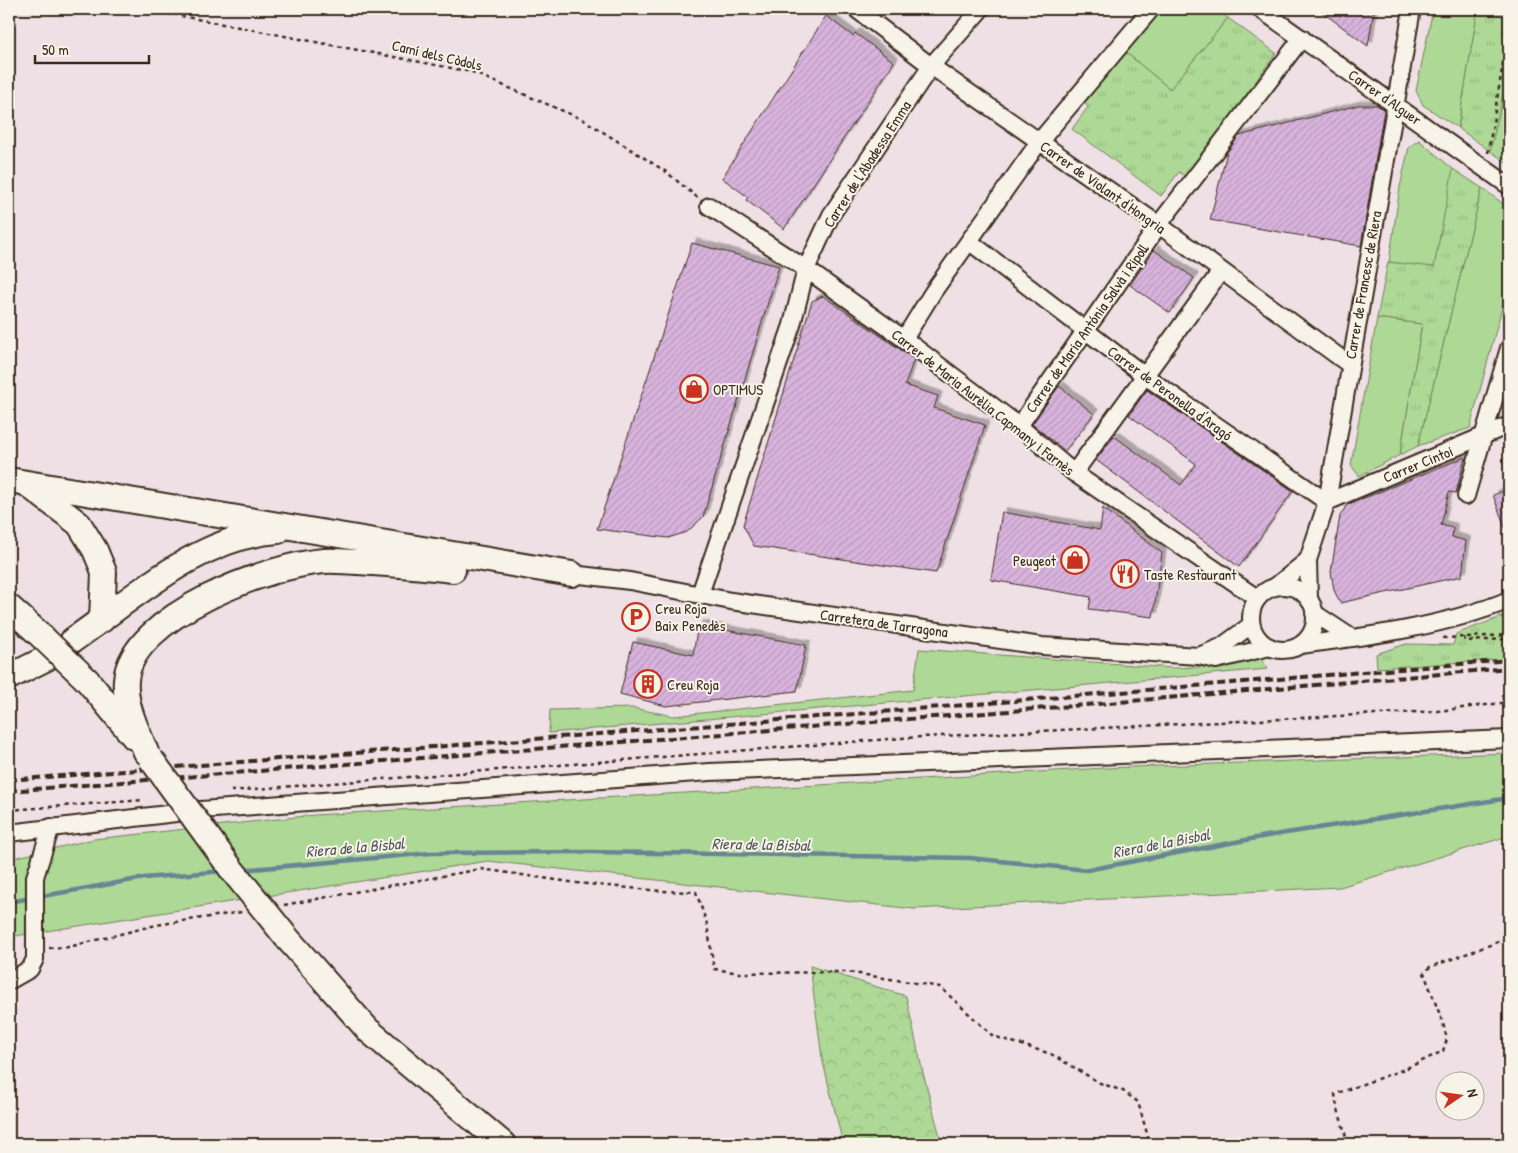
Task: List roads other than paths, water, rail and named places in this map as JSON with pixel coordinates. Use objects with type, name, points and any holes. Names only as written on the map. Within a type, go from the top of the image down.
[{"type":"highway","points":[[16,481],[261,520],[297,530],[572,574]]},
{"type":"highway","points":[[16,481],[79,524],[95,550],[104,572],[102,620]]},
{"type":"highway","points":[[73,640],[189,559],[216,545],[244,535],[297,530]]},
{"type":"highway","points":[[149,756],[128,703],[125,680],[129,666],[150,634],[195,603],[241,582],[281,568],[324,561],[406,564],[499,575],[572,574]]},
{"type":"highway","points":[[9,607],[86,680],[149,756],[232,870],[287,938],[368,1030],[503,1144]]},
{"type":"highway","points":[[9,677],[47,658]]},
{"type":"street","name":"Carrer de Violant d'Hongria","points":[[856,9],[931,66],[1159,225],[1350,365]]},
{"type":"street","name":"Carrer de l'Abadessa Emma","points":[[700,594],[792,325],[806,269],[831,215],[931,66],[981,9]]},
{"type":"street","points":[[904,339],[932,292],[970,242],[1039,142],[1151,9]]},
{"type":"street","name":"Carrer d'Alguer","points":[[1260,9],[1509,186]]},
{"type":"street","name":"Carrer de Francesc de Riera","points":[[1312,606],[1308,560],[1327,502],[1394,103],[1412,9]]},
{"type":"street","name":"Carrer de Maria Antónia Salvà i Ripoll","points":[[1019,426],[1084,329],[1159,225],[1302,38]]},
{"type":"street","name":"Carrer de Maria Aurèlia Capmany i Farnès","points":[[709,206],[806,269],[904,339],[1019,426],[1074,473],[1257,598]]},
{"type":"street","name":"Carrer de Peronella d'Aragó","points":[[970,242],[1145,376],[1327,502]]},
{"type":"street","points":[[1074,473],[1221,271]]},
{"type":"street","points":[[1466,496],[1509,348]]},
{"type":"street","name":"Carrer Cintoi","points":[[1327,502],[1509,425]]},
{"type":"street","points":[[1308,560],[1276,586],[1266,590],[1257,598],[1253,606],[1251,625],[1255,634],[1270,647],[1290,649],[1300,645],[1377,635],[1484,610],[1509,600]]},
{"type":"street","name":"Carretera de Tarragona","points":[[572,574],[700,594],[731,601],[1042,646],[1199,656],[1216,660],[1270,647]]},
{"type":"street","points":[[1276,586],[1294,588],[1312,606],[1352,638]]},
{"type":"street","points":[[1300,645],[1312,631],[1312,606]]},
{"type":"street","name":"Carretera de Tarragona","points":[[1199,656],[1221,647],[1251,625]]},
{"type":"street","points":[[9,833],[201,810],[710,772],[1509,739]]},
{"type":"street","points":[[9,981],[30,969],[35,959],[35,876],[51,827]]},
{"type":"waterway","name":"Riera de la Bisbal","points":[[241,870],[431,853],[590,852],[970,858],[1087,870],[1267,836],[1509,798]]},
{"type":"waterway","name":"Riera de la Bisbal","points":[[9,902],[144,878],[223,871]]},
{"type":"railway","points":[[9,780],[868,713],[1509,660]]},
{"type":"railway","points":[[9,791],[1097,704],[1509,668]]},
{"type":"place","name":"OPTIMUS","points":[[694,389]]},
{"type":"place","name":"Peugeot","points":[[1075,560]]},
{"type":"place","name":"Taste Restaurant","points":[[1125,574]]},
{"type":"place","name":"Creu Roja Baix Penedès","points":[[636,617]]},
{"type":"place","name":"Creu Roja","points":[[648,684]]}]
